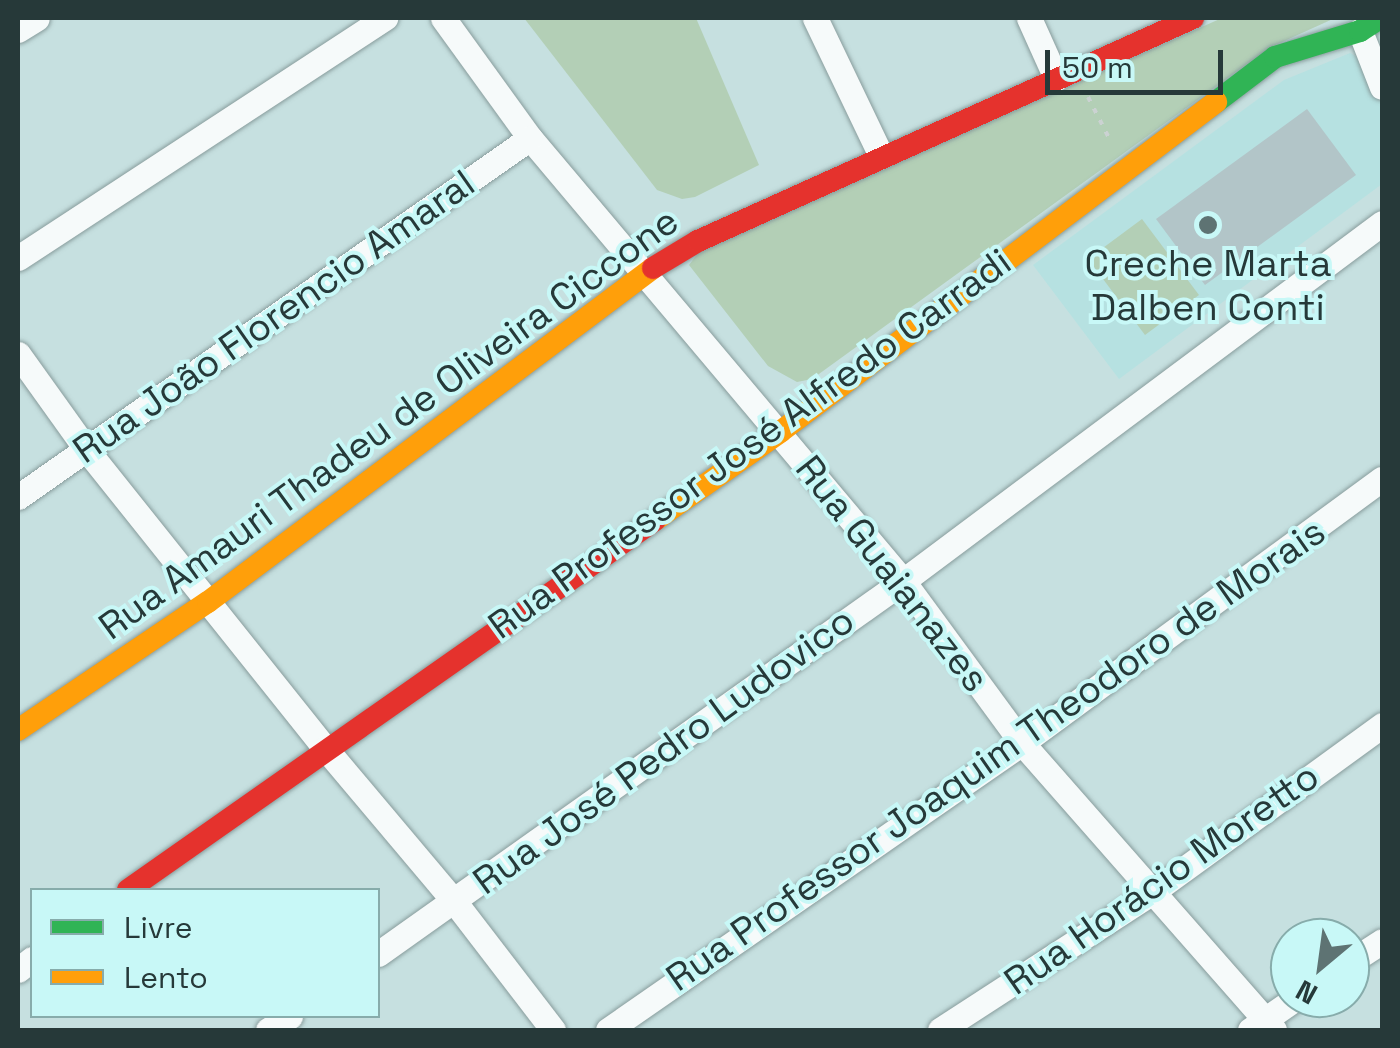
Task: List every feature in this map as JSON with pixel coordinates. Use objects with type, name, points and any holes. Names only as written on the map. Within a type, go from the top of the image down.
[{"type":"street","points":[[18,30],[37,18]]},
{"type":"street","points":[[18,258],[385,18]]},
{"type":"street","name":"Rua Guaianazes","points":[[443,18],[530,138],[780,432],[902,581],[1022,743],[1263,1027]]},
{"type":"street","points":[[815,18],[881,156]]},
{"type":"street","points":[[1028,18],[1066,74]]},
{"type":"street","name":"Rua Amauri Thadeu de Oliveira Ciccone","points":[[18,730],[208,602],[642,274],[698,241],[1193,18]]},
{"type":"street","points":[[1370,24],[1382,87]]},
{"type":"street","name":"Rua Professor José Alfredo Carradi","points":[[131,888],[324,748],[780,432],[1275,57],[1370,24]]},
{"type":"street","name":"Rua João Florencio Amaral","points":[[18,497],[530,138]]},
{"type":"street","name":"Rua José Pedro Ludovico","points":[[380,953],[902,581],[1382,223]]},
{"type":"street","points":[[18,354],[86,449],[324,748],[454,901],[552,1030]]},
{"type":"street","name":"Rua Professor Joaquim Theodoro de Morais","points":[[608,1030],[1022,743],[1382,479]]},
{"type":"street","name":"Rua Horácio Moretto","points":[[940,1030],[1151,893],[1382,726]]},
{"type":"path","points":[[1066,74],[1124,169]]},
{"type":"shaded area","name":"Creche Marta Dalben Conti","points":[[1350,53],[1362,60],[1382,96],[1382,184],[1119,379],[1033,265],[1284,80]]},
{"type":"green space","points":[[524,18],[696,18],[759,165],[695,197],[682,199],[657,190]]},
{"type":"green space","points":[[1222,18],[1335,18],[1269,48],[812,379],[797,382],[768,366],[689,265],[701,249]]},
{"type":"green space","points":[[1142,219],[1199,295],[1145,335],[1088,259]]},
{"type":"building","points":[[1307,109],[1356,175],[1205,285],[1156,219]]},
{"type":"traffic: fast","points":[[1216,102],[1275,57],[1360,31],[1380,18]]},
{"type":"traffic: slow","points":[[655,520],[780,432],[1216,102]]},
{"type":"traffic: slow","points":[[18,730],[208,602],[653,268]]},
{"type":"traffic: jam","points":[[653,268],[698,241],[1193,18]]},
{"type":"traffic: jam","points":[[131,888],[655,520]]},
{"type":"place","name":"Creche Marta Dalben Conti","points":[[1208,225]]}]
